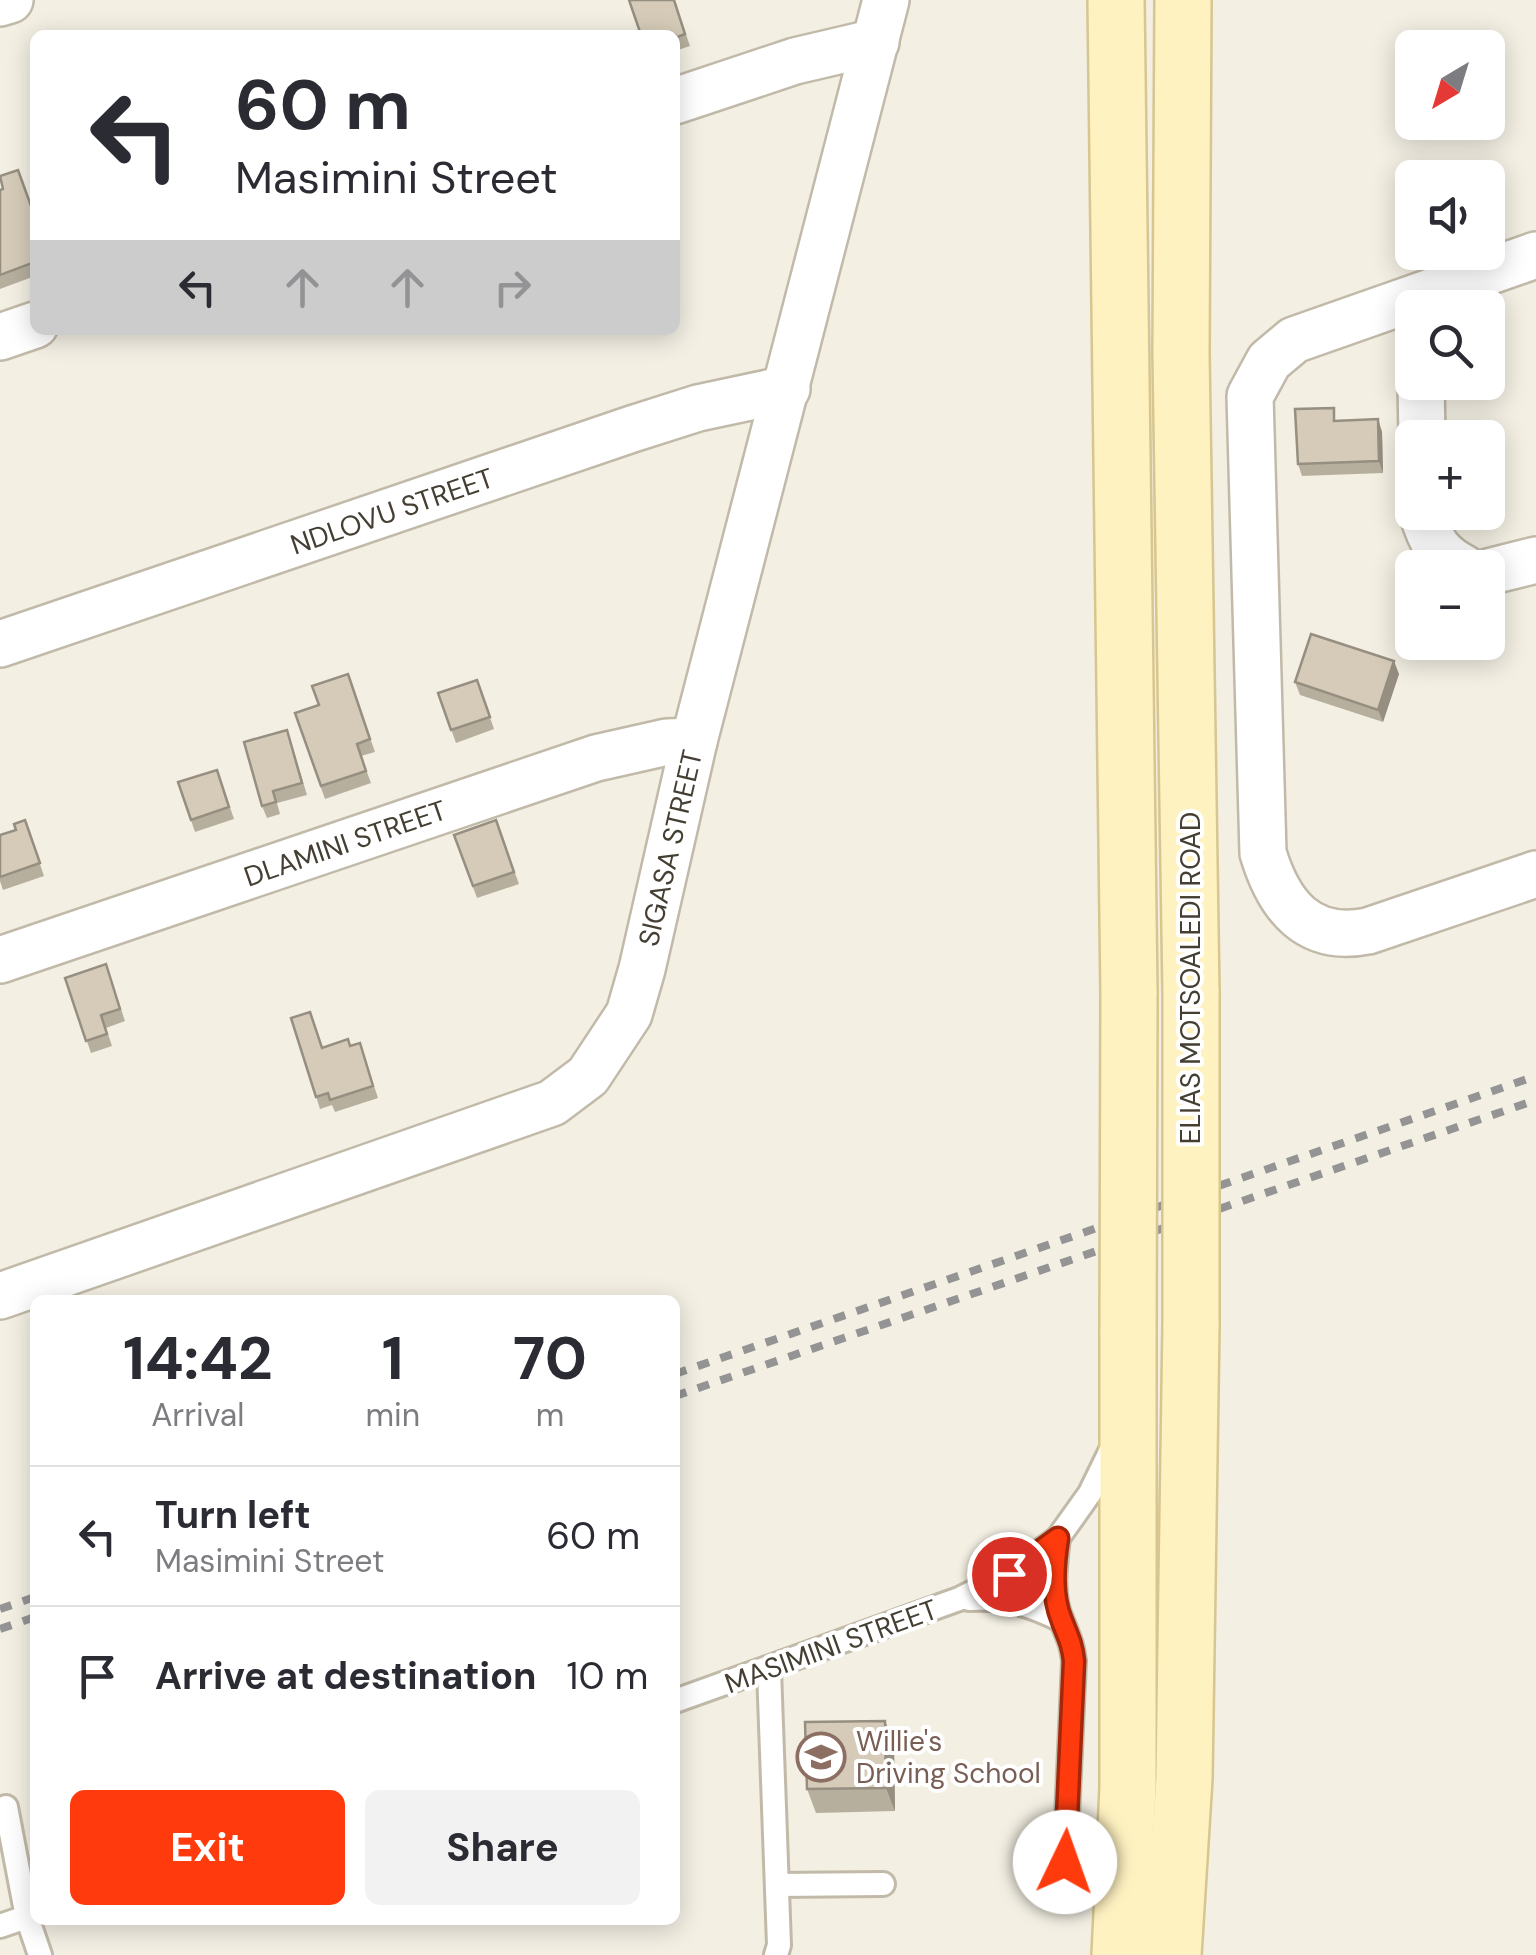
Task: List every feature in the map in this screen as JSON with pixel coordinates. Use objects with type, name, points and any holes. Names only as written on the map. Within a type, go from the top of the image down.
[{"type":"main road","points":[[1116,0],[1129,994],[1128,1788],[1120,1955]]},
{"type":"main road","name":"ELIAS MOTSOALEDI ROAD","points":[[1173,1955],[1184,1778],[1191,1326],[1191,994],[1181,353],[1183,0]]},
{"type":"main road","points":[[1184,1778],[1207,1955]]},
{"type":"street","points":[[0,3],[10,0]]},
{"type":"street","points":[[680,99],[795,61],[881,21]]},
{"type":"street","name":"SIGASA STREET","points":[[0,1296],[552,1103],[588,1076],[629,1014],[642,969],[694,741],[881,21]]},
{"type":"street","points":[[1449,290],[1536,255]]},
{"type":"street","points":[[1395,309],[1294,340],[1269,361],[1250,396],[1263,853],[1270,878],[1295,915],[1312,926],[1347,936],[1536,874]]},
{"type":"street","points":[[0,337],[30,327]]},
{"type":"street","name":"NDLOVU STREET","points":[[0,644],[665,418],[787,388]]},
{"type":"street","points":[[1505,568],[1536,560]]},
{"type":"street","name":"DLAMINI STREET","points":[[0,960],[596,758],[668,742],[694,741]]},
{"type":"lane","name":"MASIMINI STREET","points":[[680,1700],[959,1600],[1009,1574],[1058,1538],[1105,1468],[1127,1403]]},
{"type":"lane","points":[[1058,1538],[1054,1570],[1061,1620],[1071,1637],[1074,1661],[1065,1862]]},
{"type":"lane","points":[[959,1600],[997,1597],[1032,1605],[1061,1620]]},
{"type":"lane","points":[[769,1670],[780,1945],[776,1955]]},
{"type":"lane","points":[[6,1807],[30,1911]]},
{"type":"lane","points":[[777,1885],[883,1884]]},
{"type":"lane","points":[[0,1926],[30,1915]]},
{"type":"lane","points":[[33,1925],[40,1955]]},
{"type":"building","points":[[629,0],[674,0],[685,34],[680,36],[680,30],[639,30]]},
{"type":"building","points":[[18,170],[30,203],[30,264],[0,275],[3,189],[0,176]]},
{"type":"building","points":[[1334,408],[1334,421],[1378,419],[1379,461],[1298,464],[1295,409]]},
{"type":"building","points":[[1311,634],[1394,661],[1378,710],[1295,682]]},
{"type":"building","points":[[348,674],[370,739],[357,744],[366,771],[321,786],[295,713],[319,705],[312,686]]},
{"type":"building","points":[[477,680],[490,717],[451,730],[438,693]]},
{"type":"building","points":[[287,730],[302,783],[273,791],[276,802],[262,806],[244,742]]},
{"type":"building","points":[[217,770],[229,807],[191,820],[178,782]]},
{"type":"building","points":[[25,820],[40,863],[0,877],[0,835],[16,830],[14,824]]},
{"type":"building","points":[[496,820],[514,872],[473,886],[454,835]]},
{"type":"building","points":[[106,964],[120,1009],[101,1015],[107,1034],[86,1041],[65,978]]},
{"type":"building","points":[[310,1012],[322,1048],[348,1039],[350,1046],[360,1043],[373,1086],[330,1100],[328,1093],[316,1097],[291,1018]]},
{"type":"building","points":[[885,1721],[886,1788],[807,1789],[805,1722]]},
{"type":"railway","points":[[680,1372],[1536,1076]]},
{"type":"railway","points":[[680,1394],[1536,1100]]},
{"type":"railway","points":[[0,1609],[30,1599]]},
{"type":"railway","points":[[0,1629],[30,1619]]},
{"type":"place","name":"Willie's Driving School","points":[[821,1757]]},
{"type":"route","points":[[1009,1574],[1058,1538],[1056,1593],[1061,1620],[1071,1637],[1074,1661],[1065,1862]]}]
